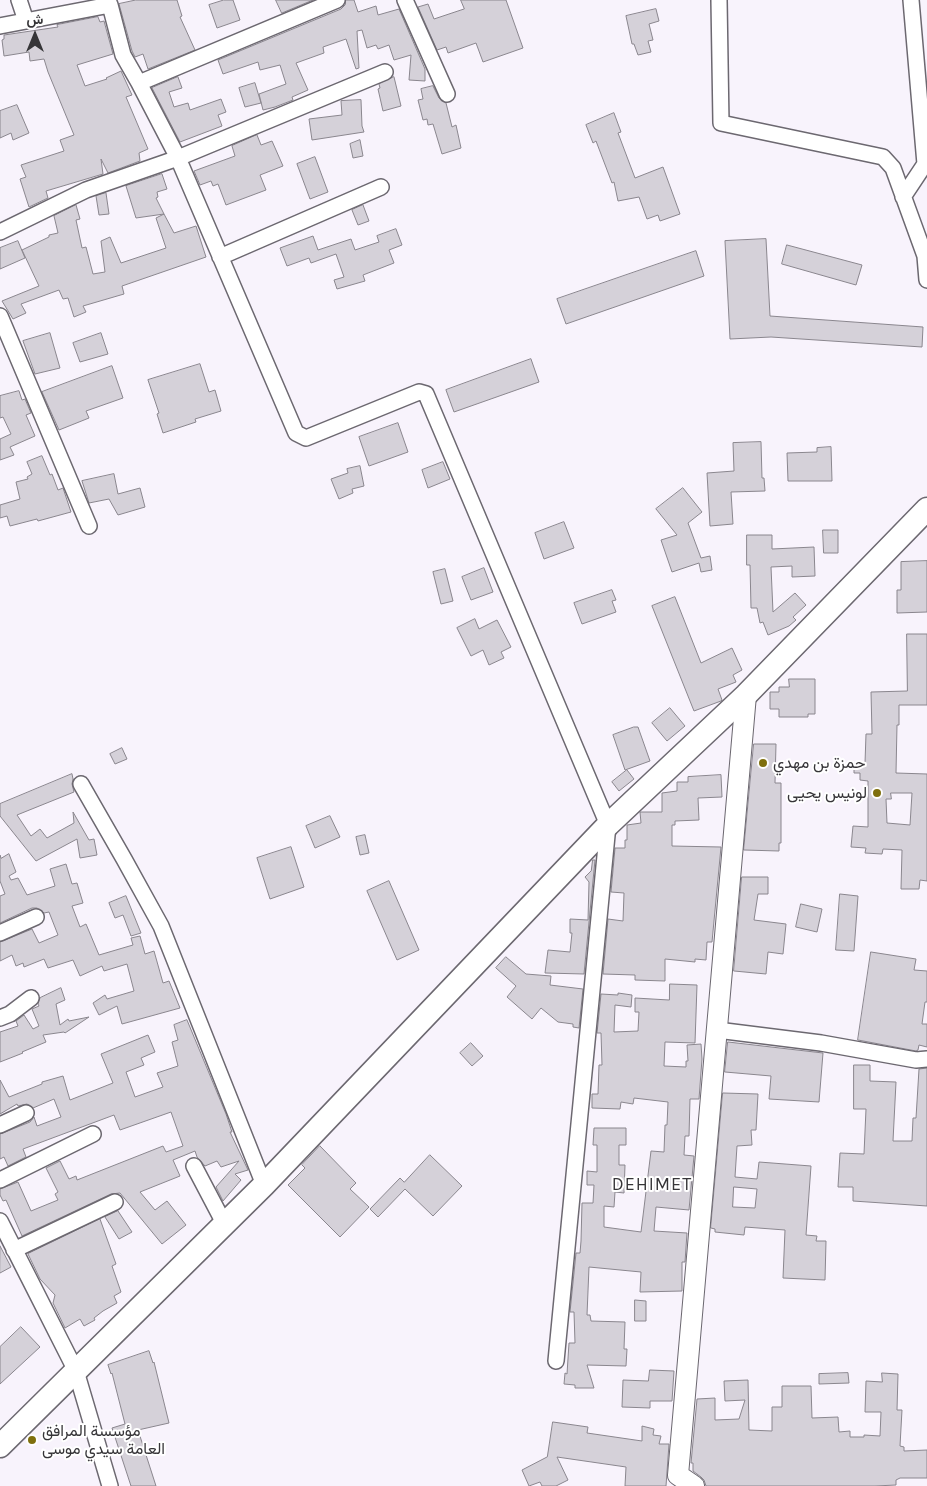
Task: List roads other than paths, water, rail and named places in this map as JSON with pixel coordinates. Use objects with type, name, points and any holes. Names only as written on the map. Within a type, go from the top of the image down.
[{"type":"main road","points":[[0,1446],[225,1225],[608,825],[746,695],[927,509]]},
{"type":"street","points":[[19,0],[26,21]]},
{"type":"street","points":[[139,83],[337,0]]},
{"type":"street","points":[[405,0],[447,94]]},
{"type":"street","points":[[719,0],[721,123],[883,157],[893,168],[925,256],[927,280]]},
{"type":"street","points":[[903,197],[925,164],[911,0]]},
{"type":"street","points":[[0,26],[109,3],[123,55],[178,158],[296,432],[306,438],[419,392],[426,394],[608,825],[556,1361]]},
{"type":"street","points":[[0,232],[86,190],[178,158],[385,72]]},
{"type":"street","points":[[220,257],[381,187]]},
{"type":"street","points":[[0,316],[89,526]]},
{"type":"street","points":[[683,1482],[717,1030],[746,695]]},
{"type":"street","points":[[81,784],[161,926],[264,1185]]},
{"type":"street","points":[[0,932],[36,917]]},
{"type":"street","points":[[0,1018],[10,1014],[31,998]]},
{"type":"street","points":[[717,1030],[821,1043],[916,1060],[927,1059]]},
{"type":"street","points":[[0,1125],[26,1113]]},
{"type":"street","points":[[0,1180],[93,1134]]},
{"type":"street","points":[[194,1166],[225,1225]]},
{"type":"street","points":[[14,1250],[115,1202]]},
{"type":"street","points":[[0,1221],[76,1371],[110,1486]]},
{"type":"place","name":"حمزة بن مهدي","points":[[763,763]]},
{"type":"place","name":"لونيس يحيى","points":[[877,793]]},
{"type":"place","name":"مؤسسة المرافق العامة سيدي موسى","points":[[32,1440]]},
{"type":"district","name":"DEHIMET","points":[[652,1185]]}]
